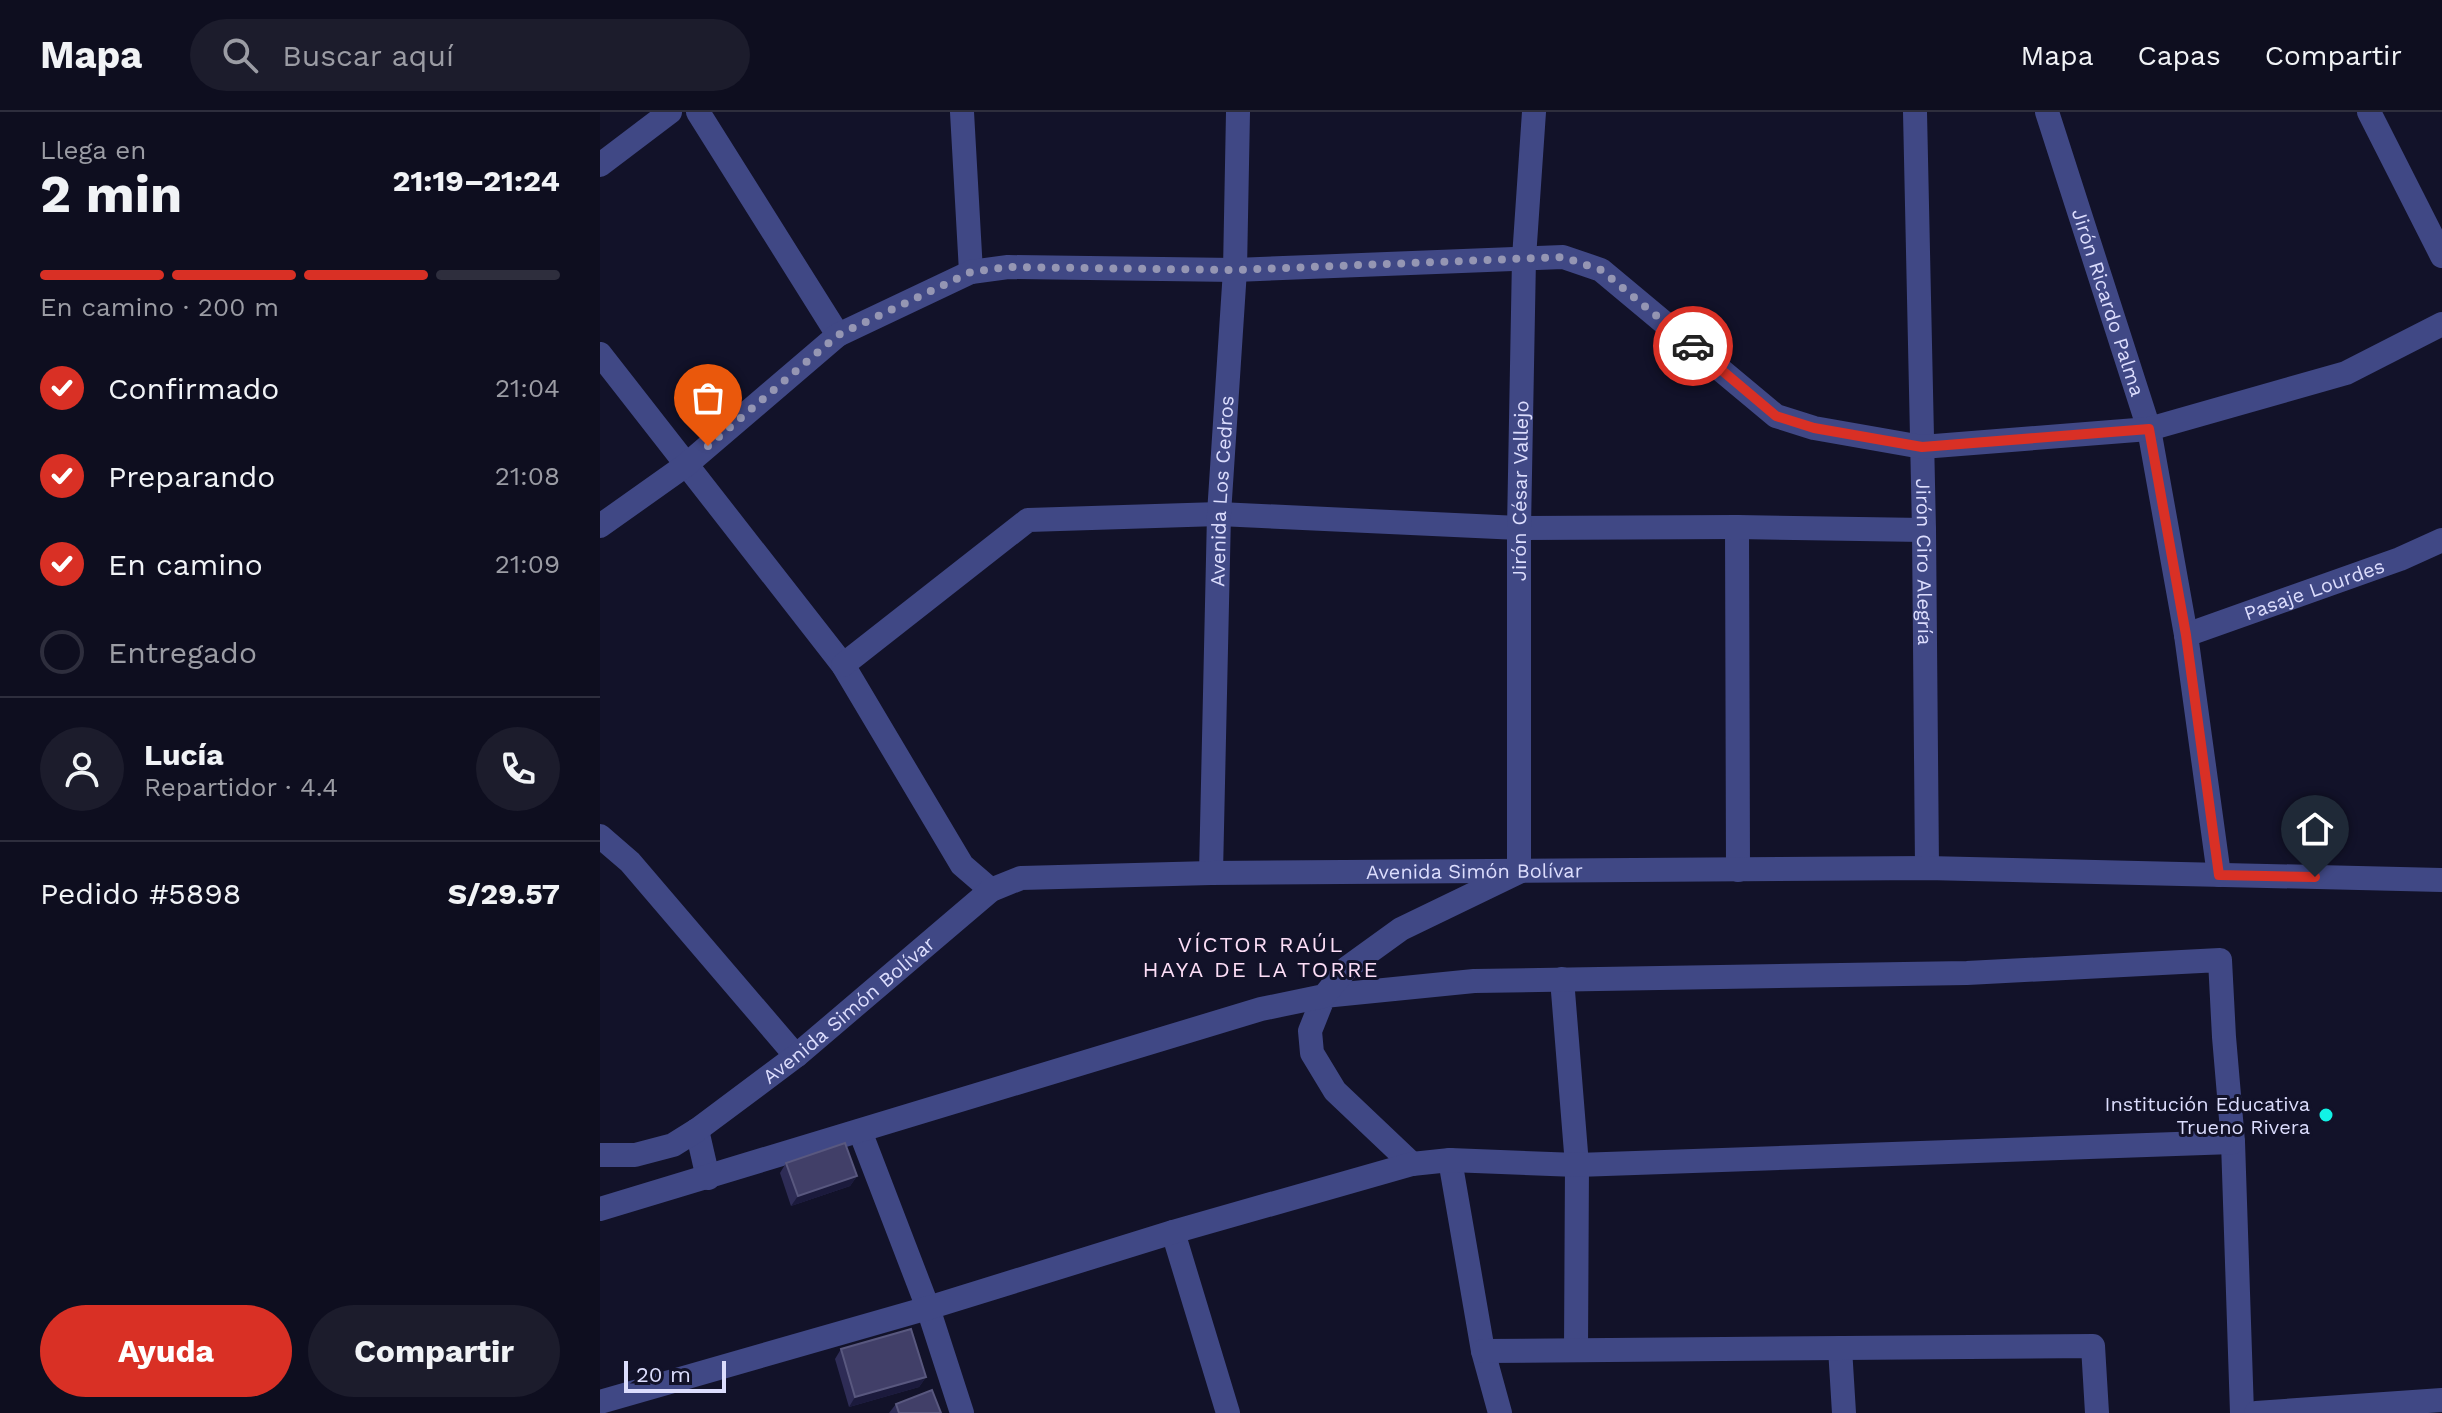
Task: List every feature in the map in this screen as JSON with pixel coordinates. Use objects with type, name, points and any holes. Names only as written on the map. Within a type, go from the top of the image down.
[{"type":"street","points":[[600,165],[670,112]]},
{"type":"street","points":[[698,112],[838,335]]},
{"type":"street","points":[[962,112],[971,272]]},
{"type":"street","name":"Avenida Los Cedros","points":[[1211,873],[1219,514],[1235,270],[1238,112]]},
{"type":"street","name":"Jirón César Vallejo","points":[[1519,872],[1519,528],[1524,258],[1534,112]]},
{"type":"street","name":"Jirón Ciro Alegría","points":[[1915,112],[1927,868]]},
{"type":"street","name":"Jirón Ricardo Palma","points":[[2047,112],[2149,429],[2186,635],[2219,875]]},
{"type":"street","points":[[2369,112],[2442,256]]},
{"type":"street","points":[[600,526],[686,465],[838,335],[971,272],[1008,267],[1235,270],[1563,257],[1601,270],[1776,416],[1814,428],[1922,447],[2149,429],[2346,373],[2442,324]]},
{"type":"street","points":[[600,354],[843,665],[962,865],[991,890]]},
{"type":"street","points":[[843,665],[1028,520],[1219,514],[1519,528],[1924,530]]},
{"type":"street","points":[[1737,527],[1738,870]]},
{"type":"street","name":"Pasaje Lourdes","points":[[2186,635],[2400,559],[2442,540]]},
{"type":"street","points":[[600,836],[630,862],[796,1056]]},
{"type":"street","name":"Avenida Simón Bolívar","points":[[600,1155],[635,1155],[673,1145],[697,1130],[796,1056],[991,890],[1021,878],[1211,873],[1927,868],[2442,880]]},
{"type":"street","points":[[1412,1164],[1335,1091],[1312,1053],[1310,1031],[1324,996],[1347,968],[1401,929],[1519,872]]},
{"type":"street","points":[[600,1209],[1261,1009],[1324,996],[1474,981],[1967,973],[2220,960],[2233,1142],[2242,1413]]},
{"type":"street","points":[[1562,979],[1577,1165],[1576,1350]]},
{"type":"street","points":[[697,1130],[708,1178]]},
{"type":"street","points":[[860,1131],[928,1308],[962,1413]]},
{"type":"street","points":[[612,1404],[1173,1232],[1412,1164],[1450,1160],[1577,1165],[2233,1142]]},
{"type":"street","points":[[1450,1160],[1483,1351],[1500,1413]]},
{"type":"street","points":[[1173,1232],[1228,1413]]},
{"type":"street","points":[[1483,1351],[2093,1346],[2097,1413]]},
{"type":"street","points":[[1840,1348],[1844,1413]]},
{"type":"street","points":[[2256,1413],[2442,1400]]},
{"type":"building","points":[[845,1143],[857,1176],[798,1196],[786,1163]]},
{"type":"building","points":[[911,1329],[926,1377],[855,1397],[841,1349]]},
{"type":"building","points":[[932,1390],[941,1413],[899,1413],[896,1404]]},
{"type":"way so far","points":[[708,446],[838,335],[971,272],[1008,267],[1235,270],[1563,257],[1601,270],[1693,346]]},
{"type":"place","name":"Institución Educativa Trueno Rivera","points":[[2326,1115]]},
{"type":"district","name":"VÍCTOR RAÚL HAYA DE LA TORRE","points":[[1261,956]]},
{"type":"route","points":[[1693,346],[1776,416],[1814,428],[1922,447],[2149,429],[2186,635],[2219,875],[2315,877]]}]
